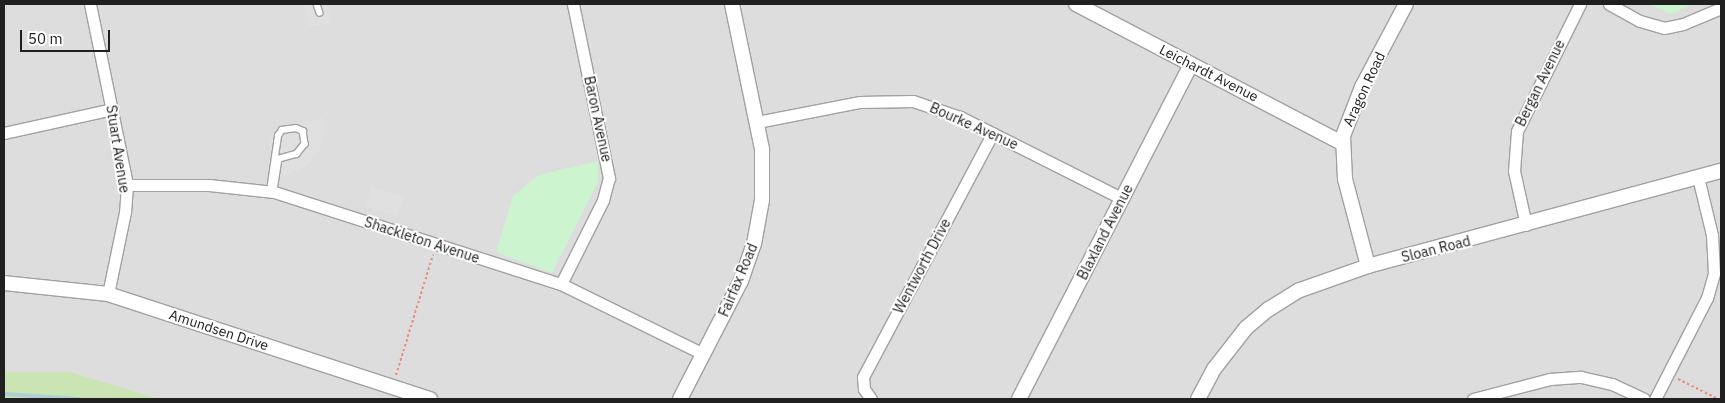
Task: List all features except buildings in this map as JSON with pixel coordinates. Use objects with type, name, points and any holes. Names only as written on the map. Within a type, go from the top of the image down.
[{"type":"street","name":"Stuart Avenue","points":[[90,4],[126,185],[125,212],[108,294]]},
{"type":"street","name":"Baron Avenue","points":[[561,284],[603,200],[609,178],[574,4]]},
{"type":"street","name":"Fairfax Road","points":[[680,399],[741,281],[758,232],[763,181],[757,122],[732,4]]},
{"type":"street","name":"Leichardt Avenue","points":[[1076,4],[1342,143]]},
{"type":"street","name":"Aragon Road","points":[[1368,266],[1344,179],[1342,143],[1358,96],[1406,4]]},
{"type":"street","name":"Bergan Avenue","points":[[1526,225],[1514,163],[1516,130],[1580,4]]},
{"type":"street","points":[[1609,4],[1640,21],[1664,28],[1683,24],[1721,8]]},
{"type":"street","name":"Blaxland Avenue","points":[[1019,399],[1191,65]]},
{"type":"street","name":"Bourke Avenue","points":[[757,122],[860,102],[900,100],[945,110],[1123,199]]},
{"type":"street","points":[[4,133],[112,109]]},
{"type":"street","name":"Wentworth Drive","points":[[870,399],[864,389],[863,377],[993,133]]},
{"type":"street","name":"Sloan Road","points":[[1198,399],[1233,342],[1269,309],[1314,284],[1368,266],[1721,171]]},
{"type":"street","points":[[1655,399],[1707,298],[1714,273],[1712,236],[1698,178]]},
{"type":"street","name":"Shackleton Avenue","points":[[126,185],[209,184],[272,192],[561,284],[703,354]]},
{"type":"street","name":"Amundsen Drive","points":[[4,283],[108,294],[430,399]]},
{"type":"street","points":[[1473,399],[1550,379],[1581,377],[1612,384],[1644,399]]},
{"type":"lane","points":[[317,4],[320,13]]},
{"type":"lane","points":[[296,128],[303,131],[305,144],[297,154],[279,159],[272,192],[278,136],[282,130],[296,128]]},
{"type":"path","points":[[393,387],[436,244]]},
{"type":"path","points":[[1669,374],[1718,399]]},
{"type":"shaded area","points":[[4,4],[1721,4],[1721,399],[4,399]]},
{"type":"shaded area","points":[[304,4],[328,4],[332,23],[309,26]]},
{"type":"shaded area","points":[[323,118],[325,130],[319,151],[306,166],[285,176],[269,175],[270,135],[276,129]]},
{"type":"shaded area","points":[[371,187],[404,197],[398,216],[365,206]]},
{"type":"green space","points":[[1649,4],[1693,4],[1671,14]]},
{"type":"green space","points":[[598,161],[598,182],[552,273],[496,252],[513,196],[539,175]]},
{"type":"green space","points":[[4,372],[70,372],[159,399],[4,399]]},
{"type":"waterway","points":[[4,394],[79,399]]}]
